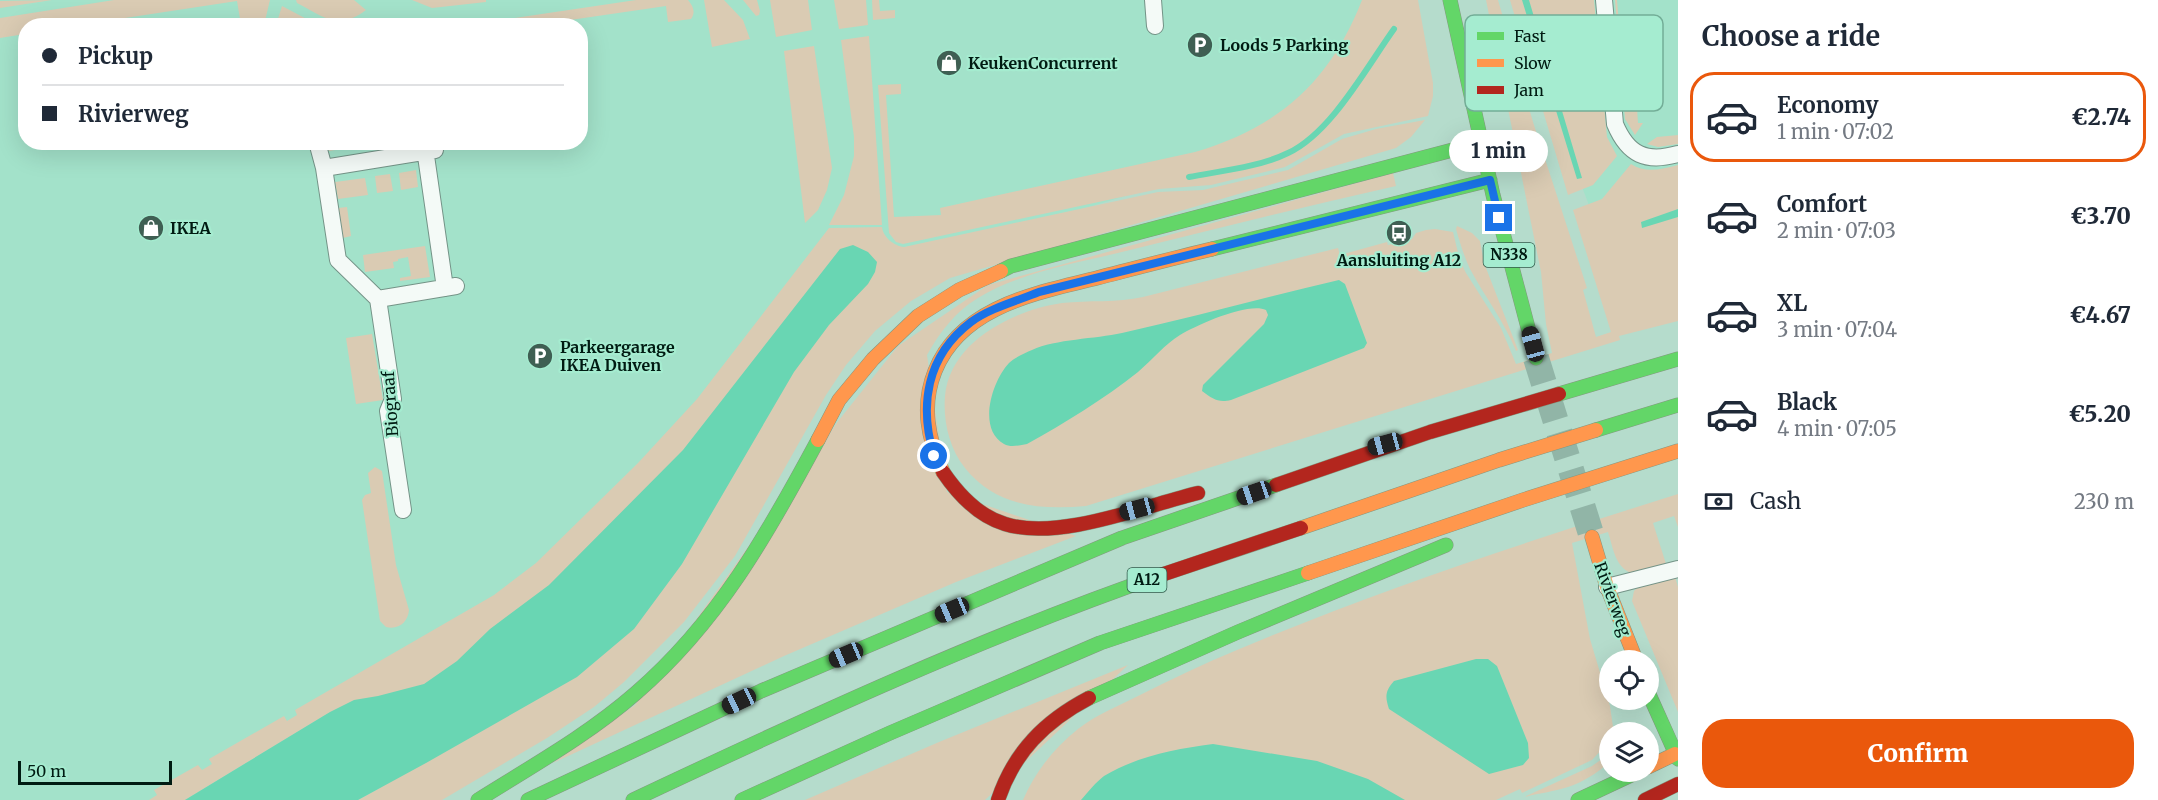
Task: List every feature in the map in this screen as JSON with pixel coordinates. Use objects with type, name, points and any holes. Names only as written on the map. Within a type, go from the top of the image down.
[{"type":"main road","points":[[1450,0],[1465,65]]},
{"type":"main road","points":[[478,800],[582,735],[635,694],[677,652],[705,621],[742,573],[778,514],[839,400],[873,359],[918,316],[959,290],[1011,266],[1483,142],[1476,111]]},
{"type":"main road","name":"N338","points":[[1483,142],[1490,180],[1536,358]]},
{"type":"main road","points":[[1216,488],[1064,527],[1036,529],[1006,525],[982,513],[962,498],[945,476],[934,456],[927,433],[926,404],[930,381],[939,358],[954,338],[972,322],[998,308],[1039,292],[1490,180]]},
{"type":"main road","points":[[1250,479],[1430,432],[1678,360]]},
{"type":"main road","name":"A12","points":[[633,800],[826,709],[1086,600],[1499,460],[1678,405]]},
{"type":"main road","points":[[528,800],[760,691],[1122,538],[1430,432]]},
{"type":"main road","points":[[1500,523],[1672,453]]},
{"type":"main road","points":[[742,800],[890,733],[1100,643],[1522,500],[1672,453]]},
{"type":"main road","name":"Rivierweg","points":[[1592,537],[1607,587],[1632,650]]},
{"type":"main road","points":[[998,800],[1018,755],[1040,731],[1097,695],[1232,633],[1456,541]]},
{"type":"main road","points":[[1656,710],[1677,756],[1659,763]]},
{"type":"main road","points":[[1578,800],[1616,782]]},
{"type":"main road","points":[[1646,800],[1678,784]]},
{"type":"street","points":[[1153,0],[1155,26]]},
{"type":"street","points":[[1604,0],[1605,15]]},
{"type":"street","points":[[1613,111],[1620,136],[1631,149],[1653,159],[1678,154]]},
{"type":"street","points":[[319,150],[338,260],[378,299],[450,287],[428,150]]},
{"type":"street","points":[[324,168],[418,150]]},
{"type":"street","name":"Biograaf","points":[[378,299],[393,399],[388,411],[403,510]]},
{"type":"street","points":[[1607,587],[1678,569]]},
{"type":"shaded area","points":[[0,0],[1392,0],[1326,125],[1189,177],[855,277],[286,800],[0,800]]},
{"type":"shaded area","points":[[52,0],[0,8],[0,1]]},
{"type":"shaded area","points":[[114,0],[270,0],[266,18],[240,18],[237,1],[125,18],[18,18],[18,35],[0,38],[0,18]]},
{"type":"shaded area","points":[[296,0],[354,0],[366,10],[352,18],[326,18],[297,3]]},
{"type":"shaded area","points":[[412,0],[486,0],[486,2],[432,8]]},
{"type":"shaded area","points":[[636,0],[688,0],[694,11],[691,19],[668,22],[666,6],[584,18],[515,18]]},
{"type":"shaded area","points":[[704,0],[724,0],[743,20],[750,39],[712,47]]},
{"type":"shaded area","points":[[743,0],[757,0],[759,15],[756,16]]},
{"type":"shaded area","points":[[770,0],[808,0],[812,30],[776,37]]},
{"type":"shaded area","points":[[834,0],[866,0],[868,25],[839,29]]},
{"type":"shaded area","points":[[872,0],[879,0],[880,11],[895,10],[895,18],[873,20]]},
{"type":"shaded area","points":[[1362,0],[1418,0],[1433,83],[1433,96],[1428,116],[1344,134],[1285,167],[1211,185],[1159,189],[903,244],[896,242],[889,233],[878,85],[901,84],[901,94],[886,95],[894,217],[941,215],[940,208],[1195,152],[1225,142],[1252,129],[1276,115],[1317,78],[1349,29]]},
{"type":"shaded area","points":[[1486,0],[1498,0],[1502,15],[1489,15]]},
{"type":"shaded area","points":[[1510,0],[1594,0],[1595,15],[1514,15]]},
{"type":"shaded area","points":[[1522,0],[1529,0],[1533,15],[1527,15]]},
{"type":"shaded area","points":[[1526,0],[1678,0],[1678,287],[1625,300],[1579,179],[1559,111],[1663,111],[1663,15],[1530,15]]},
{"type":"shaded area","points":[[1615,0],[1617,0],[1618,15],[1616,15]]},
{"type":"shaded area","points":[[282,6],[305,18],[278,18]]},
{"type":"shaded area","points":[[869,36],[882,225],[829,225],[844,195],[854,156],[854,137],[841,40]]},
{"type":"shaded area","points":[[814,46],[832,168],[827,190],[818,210],[805,223],[784,51]]},
{"type":"shaded area","points":[[1508,111],[1530,111],[1587,288],[1583,290],[1596,337],[1611,332],[1573,210],[1602,199],[1631,164],[1648,170],[1678,165],[1678,321],[1619,336],[1620,340],[1086,506],[1036,506],[1005,498],[977,481],[959,460],[951,443],[946,424],[945,396],[949,376],[959,359],[987,332],[1005,321],[1043,307],[1062,303],[1143,297],[1338,248],[1340,255],[1387,242],[1388,245],[1412,239],[1416,233],[1435,229],[1453,232],[1460,261],[1501,328],[1516,364],[1552,353],[1546,324],[1541,272]]},
{"type":"shaded area","points":[[1543,111],[1605,111],[1607,137],[1617,156],[1593,185],[1568,195]]},
{"type":"shaded area","points":[[1556,111],[1562,111],[1582,178],[1577,179]]},
{"type":"shaded area","points":[[1624,111],[1637,111],[1638,123],[1643,123],[1635,135],[1625,119]]},
{"type":"shaded area","points":[[1425,120],[1411,137],[1396,148],[950,278],[911,301],[875,331],[846,365],[826,395],[735,556],[684,622],[624,682],[594,707],[547,738],[442,800],[358,800],[380,788],[327,714],[185,800],[149,800],[157,795],[154,790],[198,765],[202,770],[212,764],[209,759],[284,716],[287,721],[297,715],[295,710],[494,595],[536,563],[638,463],[697,399],[829,228],[882,227],[884,234],[890,240],[904,247],[1158,192],[1203,190],[1288,170],[1342,139],[1376,129]]},
{"type":"shaded area","points":[[1678,135],[1678,144],[1658,147],[1647,144],[1657,137]]},
{"type":"shaded area","points":[[416,170],[418,187],[401,190],[399,173]]},
{"type":"shaded area","points":[[1393,173],[1396,186],[1052,269],[1012,281],[978,298],[949,323],[927,355],[947,492],[1076,536],[956,582],[784,656],[553,763],[635,705],[839,420],[898,346],[988,285]]},
{"type":"shaded area","points":[[390,174],[393,191],[377,193],[375,176]]},
{"type":"shaded area","points":[[365,178],[368,195],[338,199],[335,182]]},
{"type":"shaded area","points":[[347,207],[351,236],[343,238],[338,208]]},
{"type":"shaded area","points":[[1678,209],[1678,217],[1642,228],[1641,222]]},
{"type":"shaded area","points":[[1457,226],[1472,233],[1480,241],[1484,263],[1518,350],[1516,351],[1506,329],[1470,269],[1459,239]]},
{"type":"shaded area","points":[[853,245],[868,252],[877,262],[875,272],[868,284],[829,325],[794,372],[682,564],[634,629],[577,677],[358,800],[185,800],[330,712],[354,700],[424,684],[457,661],[490,629],[549,585],[683,450],[840,249]]},
{"type":"shaded area","points":[[425,246],[430,277],[400,281],[400,278],[411,276],[408,257],[393,262],[394,268],[365,272],[363,255]]},
{"type":"shaded area","points":[[1339,280],[1345,284],[1367,343],[1364,348],[1231,400],[1216,400],[1202,391],[1203,385],[1264,324],[1268,315],[1266,310],[1247,309],[1210,321],[1180,335],[1112,392],[1027,444],[1013,446],[1004,444],[991,428],[990,405],[997,381],[1009,363],[1032,350],[1064,341],[1122,333]]},
{"type":"shaded area","points":[[372,334],[383,400],[356,404],[346,338]]},
{"type":"shaded area","points":[[375,467],[382,471],[396,565],[409,610],[402,624],[391,628],[386,627],[380,621],[362,500],[365,495],[371,493],[368,473]]},
{"type":"shaded area","points":[[1678,494],[1678,527],[1674,516],[1653,523],[1667,567],[1632,573],[1626,570],[1618,562],[1608,532],[1572,543],[1590,639],[1599,669],[1599,710],[1611,710],[1612,722],[1599,722],[1599,752],[1592,760],[1522,793],[1520,789],[1496,800],[1023,800],[1033,780],[1061,744],[1078,729],[1107,711],[1224,655],[1346,606],[1511,548]]},
{"type":"shaded area","points":[[1675,577],[1678,587],[1678,712],[1659,666],[1659,650],[1652,650],[1632,601],[1637,588]]},
{"type":"shaded area","points":[[1476,659],[1488,659],[1497,666],[1528,743],[1529,758],[1523,765],[1489,774],[1389,709],[1387,694],[1394,681]]},
{"type":"shaded area","points":[[1128,665],[985,800],[805,800],[939,742]]},
{"type":"shaded area","points":[[1213,744],[1317,761],[1368,779],[1405,800],[1081,800],[1104,776],[1130,763],[1171,751]]},
{"type":"shaded area","points":[[1599,761],[1599,770],[1585,780],[1566,788],[1524,797]]},
{"type":"waterway","points":[[1189,177],[1265,162],[1304,144],[1319,131],[1347,98],[1394,29]]},
{"type":"tunnel","points":[[1536,358],[1592,537]]},
{"type":"traffic: fast","points":[[1450,0],[1465,68]]},
{"type":"traffic: fast","points":[[1474,111],[1493,195],[1536,358]]},
{"type":"traffic: fast","points":[[1001,271],[1011,266],[1483,142]]},
{"type":"traffic: fast","points":[[1212,249],[1490,180]]},
{"type":"traffic: fast","points":[[1559,394],[1678,359]]},
{"type":"traffic: fast","points":[[1596,430],[1678,405]]},
{"type":"traffic: fast","points":[[478,800],[599,723],[665,666],[692,637],[739,576],[780,510],[818,440]]},
{"type":"traffic: fast","points":[[528,800],[761,691],[1122,538],[1276,485]]},
{"type":"traffic: fast","points":[[1089,698],[1238,632],[1446,545]]},
{"type":"traffic: fast","points":[[742,800],[890,733],[1100,643],[1308,573]]},
{"type":"traffic: fast","points":[[633,800],[896,680],[1029,624],[1164,574]]},
{"type":"traffic: fast","points":[[1656,710],[1678,759]]},
{"type":"traffic: fast","points":[[1578,800],[1616,782]]},
{"type":"traffic: slow","points":[[943,472],[930,435],[928,397],[935,371],[947,349],[963,331],[982,317],[1026,297],[1212,249]]},
{"type":"traffic: slow","points":[[818,440],[839,400],[873,359],[918,316],[959,290],[1001,271]]},
{"type":"traffic: slow","points":[[1301,528],[1499,460],[1596,430]]},
{"type":"traffic: slow","points":[[1308,573],[1523,500],[1678,451]]},
{"type":"traffic: slow","points":[[1592,537],[1607,587],[1632,650]]},
{"type":"traffic: slow","points":[[1659,762],[1675,754]]},
{"type":"traffic: jam","points":[[1276,485],[1430,432],[1559,394]]},
{"type":"traffic: jam","points":[[943,472],[962,496],[977,510],[1005,524],[1027,528],[1050,528],[1102,520],[1198,493]]},
{"type":"traffic: jam","points":[[1164,574],[1301,528]]},
{"type":"traffic: jam","points":[[998,800],[1013,767],[1033,740],[1058,717],[1089,698]]},
{"type":"traffic: jam","points":[[1645,800],[1678,784]]},
{"type":"place","name":"Loods 5 Parking","points":[[1200,45]]},
{"type":"place","name":"KeukenConcurrent","points":[[949,63]]},
{"type":"place","name":"IKEA","points":[[151,228]]},
{"type":"place","name":"Aansluiting A12","points":[[1399,233]]},
{"type":"place","name":"Parkeergarage IKEA Duiven","points":[[540,356]]},
{"type":"route","points":[[934,456],[927,433],[926,404],[930,381],[939,358],[954,338],[972,322],[998,308],[1039,292],[1490,180],[1499,218]]}]
